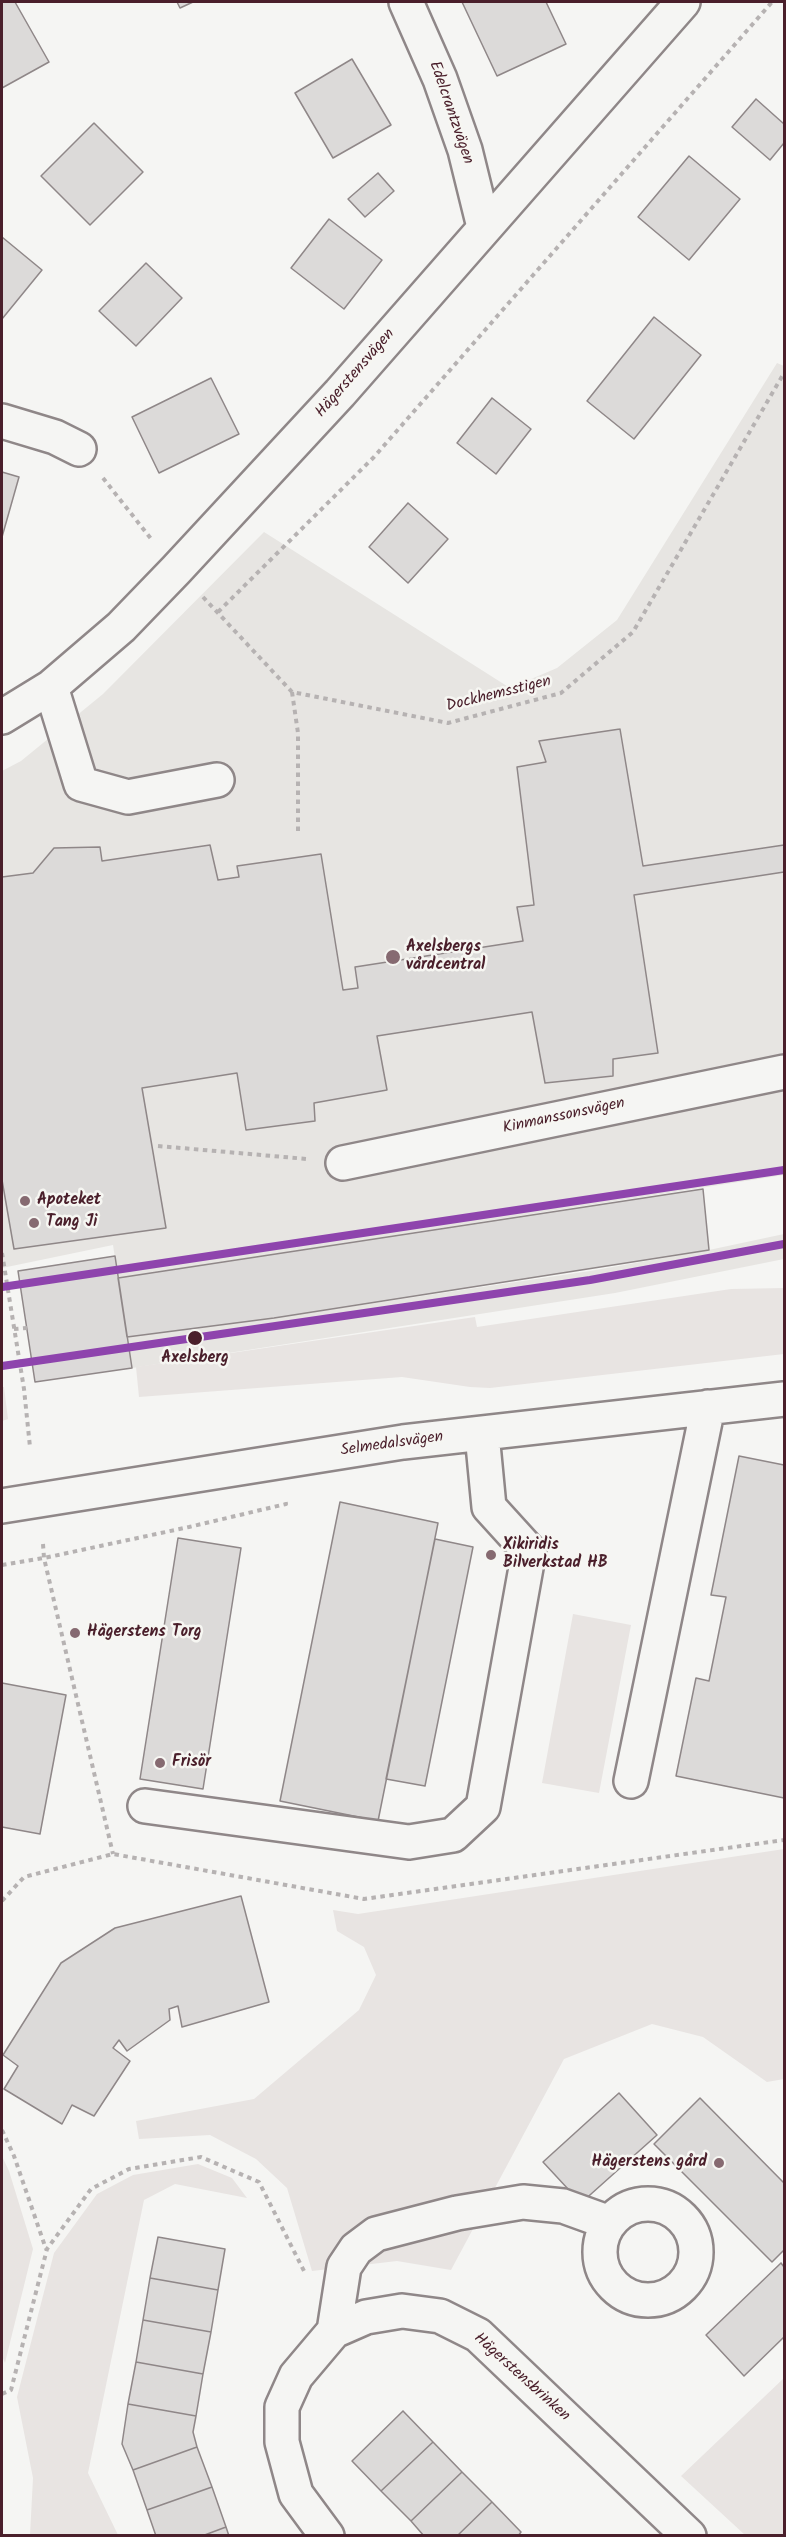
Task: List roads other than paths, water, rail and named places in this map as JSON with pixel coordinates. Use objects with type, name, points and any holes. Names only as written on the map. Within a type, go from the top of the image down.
[{"type":"street","name":"Edelcrantzvägen","points":[[406,2],[440,79],[462,140],[484,227]]},
{"type":"street","name":"Hägerstensvägen","points":[[2,717],[51,687],[121,627],[176,570],[286,454],[683,2]]},
{"type":"street","points":[[2,421],[55,437],[80,449]]},
{"type":"street","points":[[51,687],[81,784],[128,796],[216,780]]},
{"type":"street","name":"Kinmanssonsvägen","points":[[343,1163],[784,1072]]},
{"type":"street","name":"Selmedalsvägen","points":[[2,1506],[403,1442],[784,1399]]},
{"type":"street","points":[[631,1781],[708,1407]]},
{"type":"street","points":[[145,1806],[409,1842],[453,1835],[483,1807],[529,1551],[489,1507],[482,1434]]},
{"type":"street","points":[[334,2331],[344,2267],[356,2249],[376,2234],[457,2212],[523,2202],[563,2206],[610,2223]]},
{"type":"street","name":"Hägerstensbrinken","points":[[327,2535],[296,2494],[282,2442],[282,2407],[296,2376],[334,2331],[366,2317],[402,2311],[440,2316],[478,2335],[689,2535]]},
{"type":"place","name":"Axelsbergs vårdcentral","points":[[393,957]]},
{"type":"place","name":"Apoteket","points":[[25,1201]]},
{"type":"place","name":"Tang Ji","points":[[34,1223]]},
{"type":"place","name":"Axelsberg","points":[[195,1338]]},
{"type":"place","name":"Xikiridis Bilverkstad HB","points":[[491,1555]]},
{"type":"place","name":"Hägerstens Torg","points":[[75,1633]]},
{"type":"place","name":"Frisör","points":[[160,1763]]},
{"type":"place","name":"Hägerstens gård","points":[[719,2163]]}]
